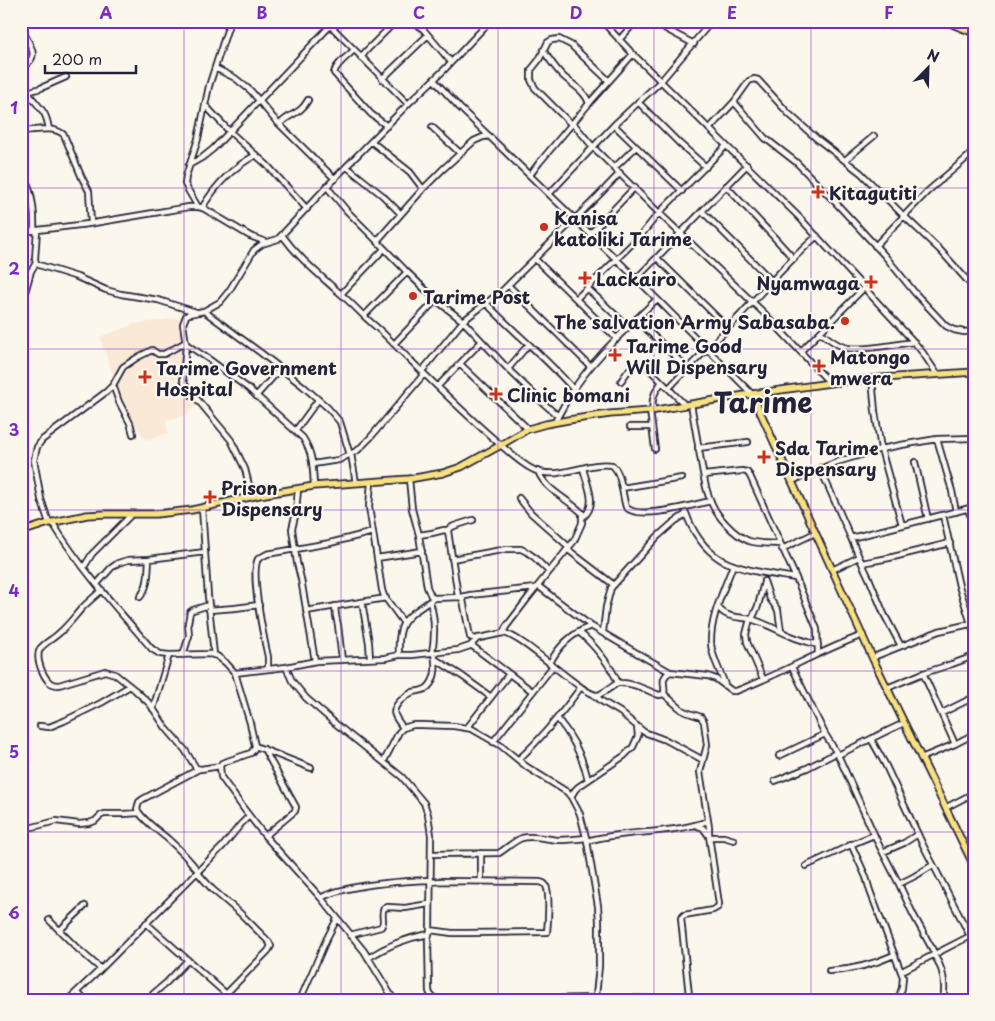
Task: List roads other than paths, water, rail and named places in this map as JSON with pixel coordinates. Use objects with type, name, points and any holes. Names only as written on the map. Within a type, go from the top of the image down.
[{"type":"highway","points":[[947,21],[974,32]]},
{"type":"main road","points":[[21,532],[87,515],[156,514],[192,510],[314,486],[409,479],[443,473],[461,467],[528,430],[555,422],[610,414],[651,411],[830,383],[974,372]]},
{"type":"main road","points":[[752,394],[904,724],[974,866]]},
{"type":"street","points":[[230,21],[209,86],[198,139],[185,184],[200,207],[250,236],[268,242]]},
{"type":"street","points":[[326,21],[408,104]]},
{"type":"street","points":[[361,58],[396,21]]},
{"type":"street","points":[[411,21],[423,29],[451,62]]},
{"type":"street","points":[[252,497],[245,469],[231,440],[190,394],[183,380],[186,343],[184,319],[189,314],[212,308],[220,302],[229,291],[254,250],[262,244],[278,239],[490,21]]},
{"type":"street","points":[[602,21],[817,236],[914,342],[937,374]]},
{"type":"street","points":[[619,40],[636,21]]},
{"type":"street","points":[[652,21],[694,44]]},
{"type":"street","points":[[549,194],[614,125],[661,81],[712,21]]},
{"type":"street","points":[[189,166],[203,157],[330,26]]},
{"type":"street","points":[[21,68],[33,59],[34,55],[25,35]]},
{"type":"street","points":[[382,79],[428,35]]},
{"type":"street","points":[[609,81],[571,44],[559,39],[548,42],[539,60],[531,70],[531,80],[534,88],[659,213],[764,313],[830,383]]},
{"type":"street","points":[[354,50],[336,67],[334,73],[371,114],[387,126]]},
{"type":"street","points":[[543,50],[562,75],[586,96],[589,104]]},
{"type":"street","points":[[530,175],[633,54]]},
{"type":"street","points":[[215,68],[235,78],[251,91],[280,124],[335,179]]},
{"type":"street","points":[[27,92],[66,77]]},
{"type":"street","points":[[21,78],[27,92],[43,112],[49,129]]},
{"type":"street","points":[[434,80],[454,102],[636,278],[752,394]]},
{"type":"street","points":[[709,129],[750,81],[758,80],[810,133],[861,173],[941,251],[974,288]]},
{"type":"street","points":[[280,124],[285,118],[300,111],[308,100]]},
{"type":"street","points":[[638,102],[706,167]]},
{"type":"street","points":[[734,102],[765,138],[796,162],[836,204],[885,256],[915,293],[946,326],[964,332],[974,331]]},
{"type":"street","points":[[205,105],[229,131],[267,165],[307,208]]},
{"type":"street","points":[[614,125],[682,191]]},
{"type":"street","points":[[432,127],[460,153]]},
{"type":"street","points":[[21,131],[49,129],[60,131],[64,135],[90,194],[91,223]]},
{"type":"street","points":[[377,241],[423,189],[460,153],[474,141],[483,136],[489,136]]},
{"type":"street","points":[[844,160],[874,136]]},
{"type":"street","points":[[372,142],[410,172],[423,189]]},
{"type":"street","points":[[576,299],[641,235],[659,213],[726,146]]},
{"type":"street","points":[[614,168],[636,147]]},
{"type":"street","points":[[875,246],[928,191],[970,156],[974,149]]},
{"type":"street","points":[[200,207],[230,172],[256,155]]},
{"type":"street","points":[[636,278],[746,165]]},
{"type":"street","points":[[347,166],[382,194],[401,214]]},
{"type":"street","points":[[21,169],[27,179],[34,205],[36,264],[31,272],[21,307]]},
{"type":"street","points":[[313,464],[339,460],[358,450],[370,438],[463,322],[508,285],[620,173]]},
{"type":"street","points":[[726,186],[794,259]]},
{"type":"street","points":[[327,187],[347,211],[407,272],[436,300],[463,322],[508,369],[558,416]]},
{"type":"street","points":[[590,234],[635,187]]},
{"type":"street","points":[[21,232],[189,207],[200,207]]},
{"type":"street","points":[[702,211],[772,281]]},
{"type":"street","points":[[282,235],[307,265],[386,335],[469,417],[517,459],[534,470],[558,473],[608,464],[612,465],[616,467],[626,507],[629,511],[633,512],[666,511],[710,501]]},
{"type":"street","points":[[668,388],[817,236]]},
{"type":"street","points":[[340,294],[384,249]]},
{"type":"street","points":[[535,258],[616,339]]},
{"type":"street","points":[[657,258],[728,328]]},
{"type":"street","points":[[36,264],[77,277],[106,290],[158,300],[198,313]]},
{"type":"street","points":[[364,316],[407,272]]},
{"type":"street","points":[[508,285],[590,366]]},
{"type":"street","points":[[587,288],[628,327]]},
{"type":"street","points":[[800,351],[864,288]]},
{"type":"street","points":[[555,422],[590,366],[656,299]]},
{"type":"street","points":[[394,344],[436,300]]},
{"type":"street","points":[[486,303],[564,378],[574,390]]},
{"type":"street","points":[[204,311],[281,368],[328,408],[340,422],[356,483]]},
{"type":"street","points":[[636,318],[687,368]]},
{"type":"street","points":[[820,332],[834,342],[848,348],[914,342]]},
{"type":"street","points":[[438,386],[482,342]]},
{"type":"street","points":[[138,813],[138,805],[143,799],[199,768],[220,766],[222,763],[251,753],[255,746],[252,728],[235,673],[226,663],[217,656],[210,654],[169,655],[160,654],[152,650],[114,606],[51,523],[41,498],[34,460],[37,448],[42,440],[106,392],[113,385],[123,367],[138,356],[152,350],[158,354],[164,354],[186,343]]},
{"type":"street","points":[[186,343],[256,396],[296,430],[309,447],[313,464],[314,486]]},
{"type":"street","points":[[508,369],[528,345]]},
{"type":"street","points":[[620,381],[636,363],[641,363],[688,405],[710,501],[726,524],[748,540],[781,546],[815,533]]},
{"type":"street","points":[[460,364],[528,430]]},
{"type":"street","points":[[256,396],[281,368]]},
{"type":"street","points":[[872,379],[884,467],[902,525]]},
{"type":"street","points":[[655,449],[651,411],[654,392],[662,382]]},
{"type":"street","points":[[113,385],[130,423],[132,434]]},
{"type":"street","points":[[296,430],[318,400]]},
{"type":"street","points":[[630,428],[652,427]]},
{"type":"street","points":[[792,481],[837,462],[881,450],[937,439],[974,438]]},
{"type":"street","points":[[937,439],[956,512]]},
{"type":"street","points":[[698,448],[748,442]]},
{"type":"street","points":[[915,462],[928,519]]},
{"type":"street","points":[[503,633],[578,533],[583,517],[589,510],[591,502],[583,468]]},
{"type":"street","points":[[820,468],[884,614],[901,646]]},
{"type":"street","points":[[704,475],[742,470],[750,476],[817,629],[818,654]]},
{"type":"street","points":[[538,471],[542,479],[577,508],[583,517]]},
{"type":"street","points":[[622,488],[682,478]]},
{"type":"street","points":[[404,728],[393,712],[394,708],[405,697],[428,687],[434,675],[435,659],[433,653],[434,624],[432,600],[427,587],[419,535],[412,509],[409,479]]},
{"type":"street","points":[[371,482],[369,508],[382,590],[403,622]]},
{"type":"street","points":[[298,489],[292,529],[315,661]]},
{"type":"street","points":[[519,498],[531,513],[568,548],[614,585]]},
{"type":"street","points":[[684,507],[695,533],[704,545],[720,559],[733,565],[796,578]]},
{"type":"street","points":[[851,538],[974,507]]},
{"type":"street","points":[[202,508],[214,655]]},
{"type":"street","points":[[968,509],[974,526]]},
{"type":"street","points":[[84,567],[92,554],[132,514]]},
{"type":"street","points":[[603,632],[606,607],[614,585],[657,537],[686,514]]},
{"type":"street","points":[[943,515],[959,586],[974,633]]},
{"type":"street","points":[[419,535],[447,530],[473,520]]},
{"type":"street","points":[[447,530],[459,597],[463,600],[472,638],[507,634],[527,646],[581,687],[620,712],[644,732],[668,740],[703,760]]},
{"type":"street","points":[[268,668],[255,568],[258,559],[267,554],[330,543],[373,532]]},
{"type":"street","points":[[862,563],[950,543]]},
{"type":"street","points":[[452,559],[521,549],[534,557],[549,572]]},
{"type":"street","points":[[378,558],[422,551]]},
{"type":"street","points":[[97,584],[118,562],[205,552]]},
{"type":"street","points":[[832,570],[859,557]]},
{"type":"street","points":[[140,597],[148,580],[148,559]]},
{"type":"street","points":[[725,686],[711,645],[714,618],[733,565]]},
{"type":"street","points":[[763,679],[747,642],[746,634],[758,606],[765,573]]},
{"type":"street","points":[[764,581],[770,599],[778,610],[782,631]]},
{"type":"street","points":[[399,655],[399,632],[403,622],[408,616],[432,600],[537,587],[591,626],[670,672],[708,676],[716,679],[732,691],[736,691],[863,636]]},
{"type":"street","points":[[102,590],[84,606],[62,631],[40,648],[39,655],[42,672],[47,680],[54,685],[105,671],[115,674],[150,704],[166,728],[185,750],[195,767],[199,768]]},
{"type":"street","points":[[306,611],[386,598]]},
{"type":"street","points":[[362,602],[370,658]]},
{"type":"street","points":[[183,654],[189,636],[188,623],[190,612],[193,610],[209,607],[235,608],[259,605]]},
{"type":"street","points":[[335,606],[342,660]]},
{"type":"street","points":[[718,607],[721,612],[731,616],[751,619],[790,636],[818,644]]},
{"type":"street","points":[[967,611],[974,610]]},
{"type":"street","points":[[874,659],[876,656],[939,631],[970,624]]},
{"type":"street","points":[[493,742],[551,664],[558,649],[579,632],[591,626]]},
{"type":"street","points":[[579,632],[600,655],[618,683]]},
{"type":"street","points":[[235,673],[286,667],[315,661],[385,658],[399,655],[412,656],[458,650],[471,645],[478,638]]},
{"type":"street","points":[[471,645],[532,691]]},
{"type":"street","points":[[153,710],[169,655]]},
{"type":"street","points":[[888,688],[923,673],[974,656]]},
{"type":"street","points":[[435,659],[491,698]]},
{"type":"street","points":[[286,667],[292,681],[306,698],[402,777],[424,803],[431,834],[429,991],[430,996],[445,1000]]},
{"type":"street","points":[[792,667],[837,754],[874,835],[937,960],[943,974],[945,986],[943,1000]]},
{"type":"street","points":[[664,694],[663,679],[670,672]]},
{"type":"street","points":[[923,673],[955,744]]},
{"type":"street","points":[[467,728],[509,674]]},
{"type":"street","points":[[594,695],[618,683],[630,684],[660,695],[664,694],[686,712],[703,718],[707,745],[700,772],[719,904],[713,910],[684,915],[681,918],[688,999],[619,998],[604,1000]]},
{"type":"street","points":[[40,726],[49,726],[64,721],[130,686]]},
{"type":"street","points":[[519,760],[557,718],[581,687]]},
{"type":"street","points":[[942,713],[974,698]]},
{"type":"street","points":[[557,718],[566,729],[578,752],[588,780]]},
{"type":"street","points":[[775,781],[904,724]]},
{"type":"street","points":[[384,762],[404,728],[413,725],[439,725],[472,729],[500,745],[533,771],[567,792],[580,814],[587,840],[598,906],[598,999],[520,998],[495,1000]]},
{"type":"street","points":[[571,796],[574,790],[634,747],[638,736],[637,726]]},
{"type":"street","points":[[780,756],[825,734]]},
{"type":"street","points":[[921,758],[973,735]]},
{"type":"street","points":[[871,740],[885,764],[934,865],[972,935],[974,947]]},
{"type":"street","points":[[255,746],[311,768]]},
{"type":"street","points":[[264,749],[296,807],[295,812],[265,836]]},
{"type":"street","points":[[220,766],[221,777],[249,816],[321,898],[364,951],[394,1000]]},
{"type":"street","points":[[945,808],[974,793]]},
{"type":"street","points":[[241,824],[244,809]]},
{"type":"street","points":[[21,827],[33,827],[56,821],[79,824],[89,823],[104,814],[138,813],[183,854],[212,889],[248,920],[271,946],[220,1000]]},
{"type":"street","points":[[68,1000],[102,969],[223,846],[249,816]]},
{"type":"street","points":[[431,854],[499,853],[517,840],[525,838],[587,840],[681,828],[708,821]]},
{"type":"street","points":[[695,825],[702,828],[709,837]]},
{"type":"street","points":[[883,852],[904,843],[918,834]]},
{"type":"street","points":[[806,866],[874,835]]},
{"type":"street","points":[[709,837],[724,837],[734,840]]},
{"type":"street","points":[[851,844],[866,877],[902,972],[903,983],[898,1000]]},
{"type":"street","points":[[481,853],[482,882]]},
{"type":"street","points":[[899,884],[934,865]]},
{"type":"street","points":[[321,898],[334,892],[388,882],[536,881],[545,884],[548,889],[547,932],[429,932],[389,946],[368,958]]},
{"type":"street","points":[[350,935],[381,927],[384,922],[382,913],[384,908],[405,908],[429,904]]},
{"type":"street","points":[[60,930],[85,906]]},
{"type":"street","points":[[300,1000],[337,919]]},
{"type":"street","points":[[49,920],[77,948],[102,969]]},
{"type":"street","points":[[146,923],[233,1000]]},
{"type":"street","points":[[902,972],[972,935]]},
{"type":"street","points":[[828,971],[863,967],[894,955]]},
{"type":"street","points":[[155,1000],[152,997],[153,994],[166,984],[188,960]]},
{"type":"street","points":[[77,992],[85,1000]]},
{"type":"street","points":[[21,996],[29,1000]]},
{"type":"place","name":"Kitagutiti","points":[[818,192]]},
{"type":"place","name":"Kanisa katoliki Tarime","points":[[544,227]]},
{"type":"place","name":"Lackairo","points":[[585,278]]},
{"type":"place","name":"Nyamwaga","points":[[871,282]]},
{"type":"place","name":"Tarime Post","points":[[413,296]]},
{"type":"place","name":"The salvation Army Sabasaba.","points":[[845,321]]},
{"type":"place","name":"Tarime Good Will Dispensary","points":[[615,355]]},
{"type":"place","name":"Matongo mwera","points":[[819,366]]},
{"type":"place","name":"Tarime Government Hospital","points":[[145,377]]},
{"type":"place","name":"Clinic bomani","points":[[496,394]]},
{"type":"place","name":"Sda Tarime Dispensary","points":[[764,457]]},
{"type":"place","name":"Prison Dispensary","points":[[210,497]]},
{"type":"district","name":"Tarime","points":[[763,401]]}]
